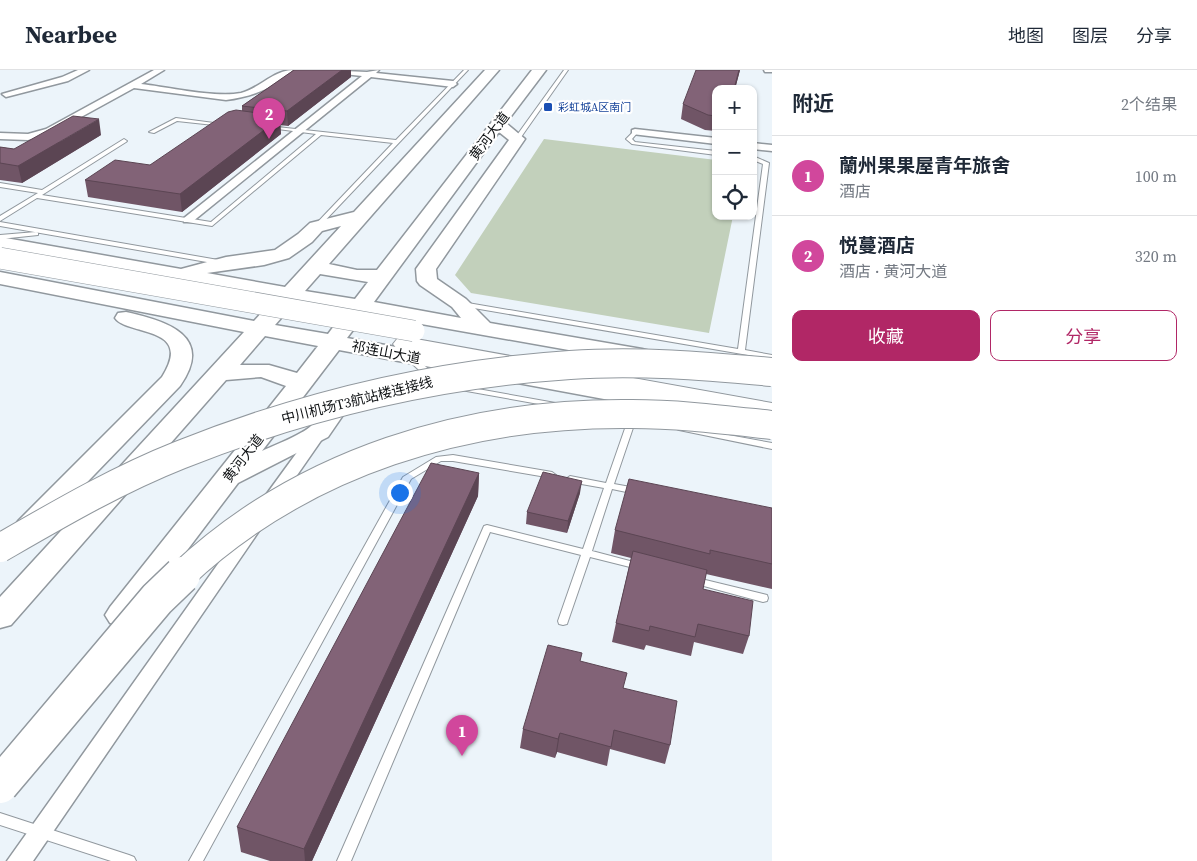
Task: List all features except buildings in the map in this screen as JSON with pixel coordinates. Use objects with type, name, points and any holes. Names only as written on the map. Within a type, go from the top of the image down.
[{"type":"highway","points":[[0,258],[772,395]]},
{"type":"highway","points":[[0,271],[772,411]]},
{"type":"highway","name":"中川机场T3航站楼连接线","points":[[0,548],[69,508],[160,463],[248,428],[309,409],[378,392],[469,376],[576,366],[694,365],[772,372]]},
{"type":"highway","points":[[0,785],[157,599],[185,572],[243,524],[274,504],[337,471],[369,458],[436,437],[479,427],[541,418],[650,414],[772,424]]},
{"type":"main road","points":[[0,617],[492,70]]},
{"type":"main road","name":"黄河大道","points":[[0,773],[406,247],[539,70]]},
{"type":"main road","points":[[482,328],[459,303],[427,281],[426,269],[517,139],[498,124]]},
{"type":"main road","points":[[177,274],[226,263],[264,260],[282,254],[305,238],[316,227],[360,216]]},
{"type":"main road","points":[[406,247],[452,232]]},
{"type":"main road","points":[[0,243],[772,378]]},
{"type":"main road","points":[[315,266],[359,278],[382,276]]},
{"type":"main road","name":"祁连山大道","points":[[0,278],[772,424]]},
{"type":"main road","points":[[0,295],[152,323],[171,334],[181,347],[182,364],[172,380],[115,436],[0,557]]},
{"type":"main road","points":[[218,374],[263,370],[280,373],[300,384]]},
{"type":"main road","points":[[226,480],[319,432],[341,400],[383,381],[440,384]]},
{"type":"main road","points":[[115,436],[199,395]]},
{"type":"street","points":[[2,95],[65,79],[85,70]]},
{"type":"street","points":[[0,136],[28,137],[49,131],[160,70]]},
{"type":"street","points":[[132,85],[226,97],[240,97],[258,90],[289,70]]},
{"type":"street","points":[[325,70],[372,72],[452,84]]},
{"type":"street","points":[[188,220],[372,72]]},
{"type":"street","points":[[635,132],[712,141]]},
{"type":"street","points":[[757,146],[772,148]]},
{"type":"street","points":[[19,861],[319,432]]},
{"type":"lane","points":[[316,227],[466,70]]},
{"type":"lane","points":[[517,139],[566,70]]},
{"type":"lane","points":[[152,132],[176,119],[222,124]]},
{"type":"lane","points":[[206,129],[214,124]]},
{"type":"lane","points":[[264,126],[396,142]]},
{"type":"lane","points":[[635,132],[629,139],[634,143],[712,153]]},
{"type":"lane","points":[[36,196],[212,224],[320,133]]},
{"type":"lane","points":[[0,219],[124,141]]},
{"type":"lane","points":[[741,351],[766,163],[757,160]]},
{"type":"lane","points":[[0,185],[43,192]]},
{"type":"lane","points":[[0,224],[226,263]]},
{"type":"lane","points":[[0,237],[49,232]]},
{"type":"lane","points":[[459,303],[772,357]]},
{"type":"lane","points":[[409,356],[440,384],[660,425]]},
{"type":"lane","points":[[564,621],[632,420]]},
{"type":"lane","points":[[669,426],[772,446]]},
{"type":"lane","points":[[196,861],[407,478],[439,459],[453,458],[648,494]]},
{"type":"lane","points":[[344,861],[487,528],[652,570]]},
{"type":"lane","points":[[680,577],[763,598]]},
{"type":"lane","points":[[0,819],[129,861]]},
{"type":"green space","points":[[544,139],[712,160],[712,220],[732,220],[709,333],[471,293],[455,275]]},
{"type":"place","name":"彩虹城A区南门","points":[[548,107]]},
{"type":"place","name":"悦蔓酒店","points":[[269,139]]},
{"type":"place","name":"蘭州果果屋青年旅舍","points":[[462,756]]}]
